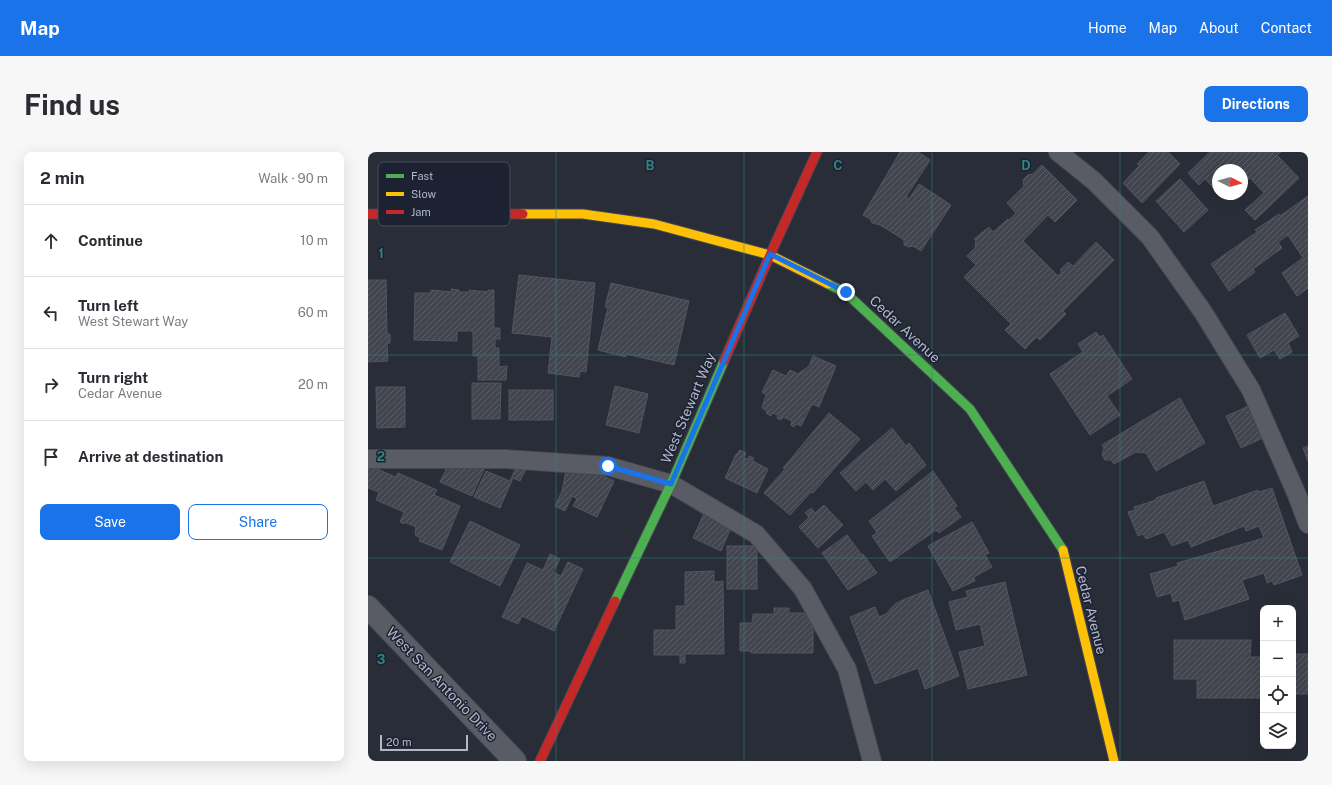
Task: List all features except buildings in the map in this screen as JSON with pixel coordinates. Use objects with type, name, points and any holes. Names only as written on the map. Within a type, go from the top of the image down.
[{"type":"street","name":"West Stewart Way","points":[[540,761],[671,484],[770,254],[817,152]]},
{"type":"street","name":"Cedar Avenue","points":[[510,214],[583,214],[654,224],[770,254],[846,292],[970,409],[1062,548],[1114,761]]},
{"type":"street","name":"West San Antonio Drive","points":[[368,607],[515,761]]},
{"type":"lane","points":[[1058,152],[1094,180],[1150,237],[1203,312],[1252,390],[1308,524]]},
{"type":"lane","points":[[368,459],[505,459],[608,466],[671,484],[756,534],[803,589],[847,669],[872,761]]},
{"type":"traffic: fast","points":[[828,284],[846,293],[970,409],[1063,550]]},
{"type":"traffic: fast","points":[[615,601],[671,484],[724,361]]},
{"type":"traffic: slow","points":[[523,214],[583,214],[654,224],[770,255],[828,284]]},
{"type":"traffic: slow","points":[[1063,550],[1114,761]]},
{"type":"traffic: jam","points":[[724,361],[817,152]]},
{"type":"traffic: jam","points":[[368,214],[378,214]]},
{"type":"traffic: jam","points":[[510,214],[523,214]]},
{"type":"traffic: jam","points":[[540,761],[615,601]]},
{"type":"route","points":[[608,466],[671,484],[770,254],[846,292]]}]
